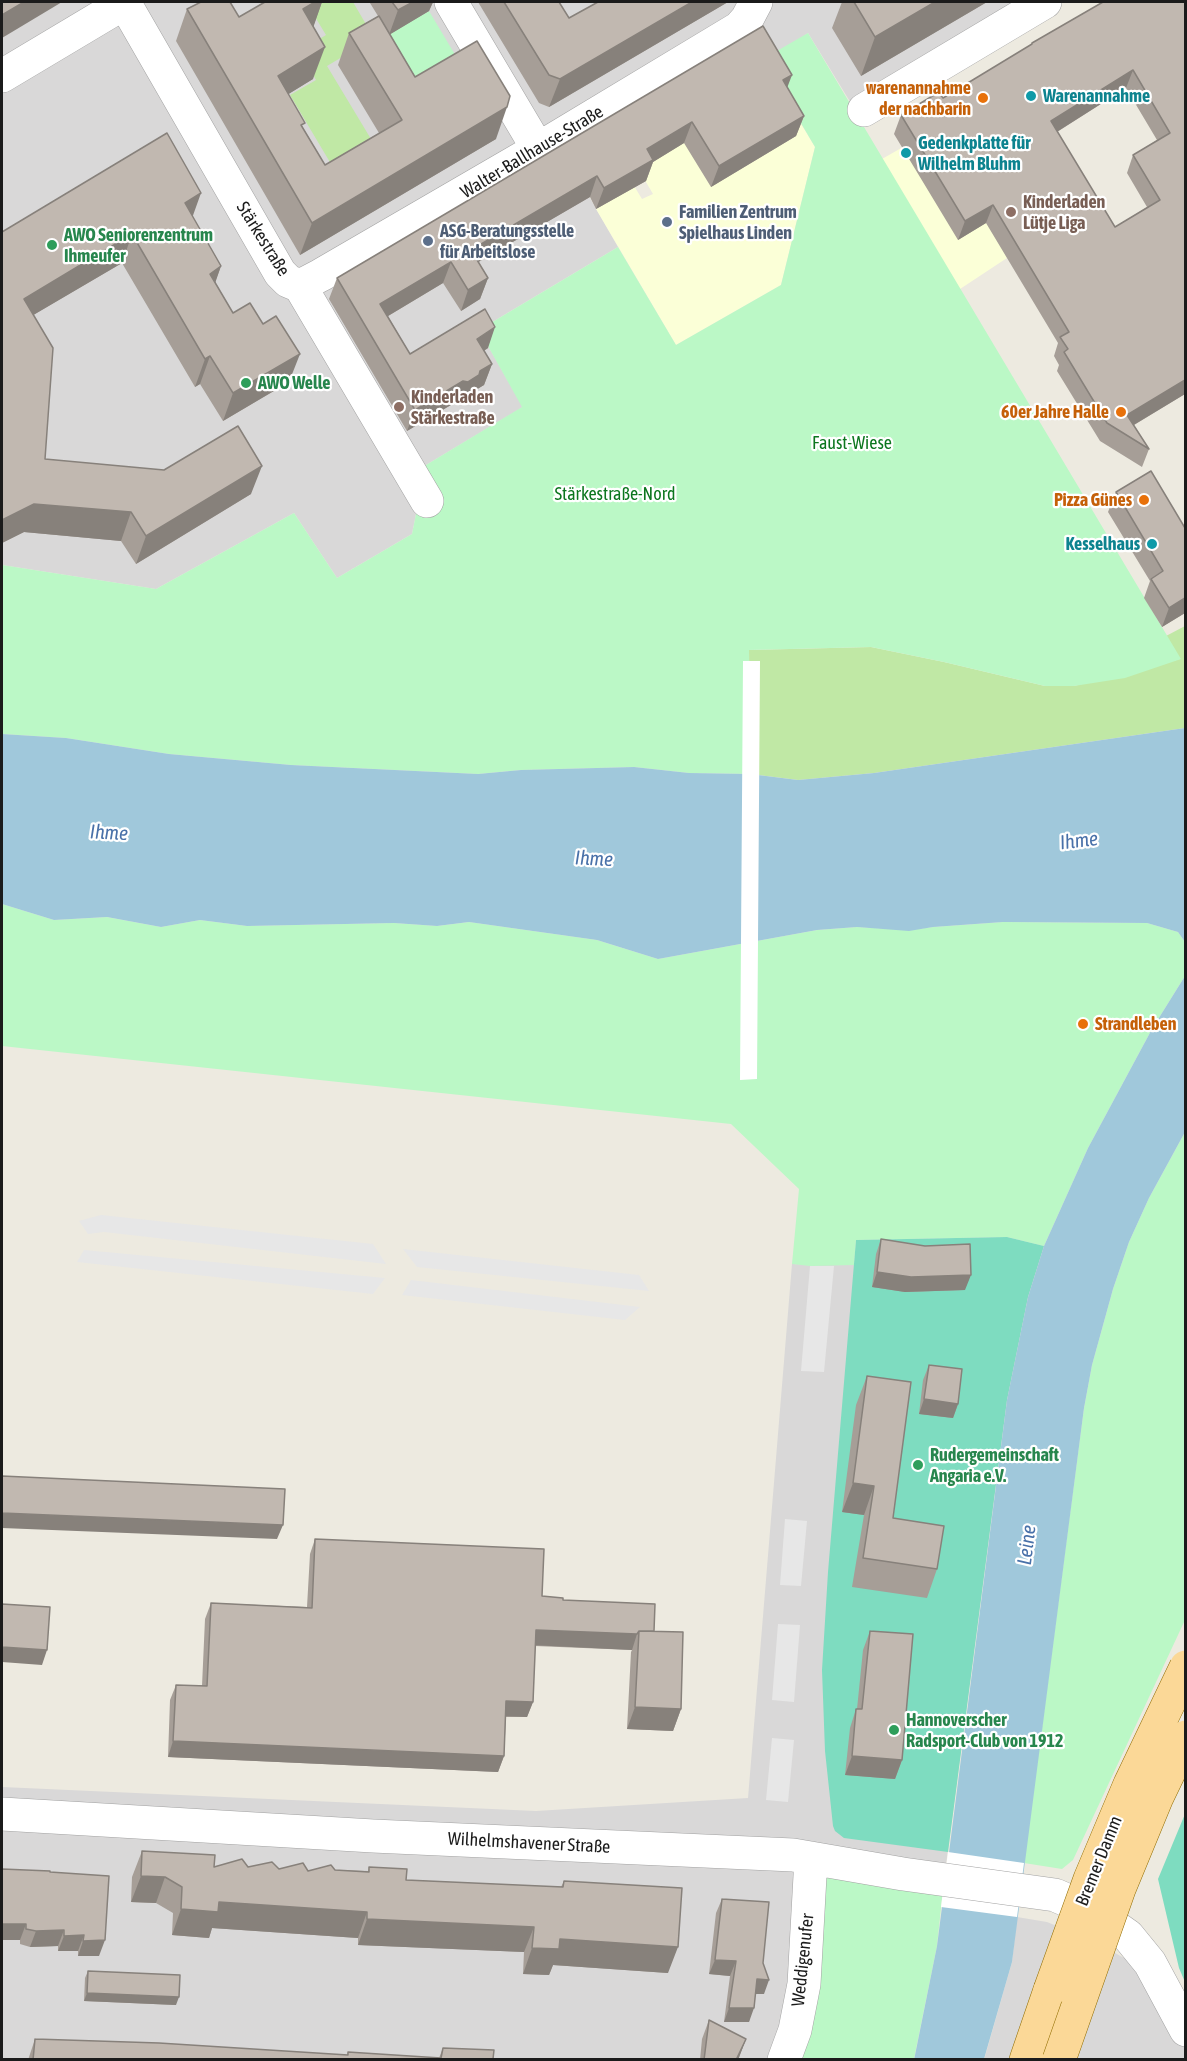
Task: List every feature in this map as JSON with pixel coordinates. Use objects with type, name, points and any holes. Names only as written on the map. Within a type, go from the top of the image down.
[{"type":"main road","name":"Bremer Damm","points":[[1026,2060],[1090,1879],[1130,1784],[1185,1667]]},
{"type":"main road","name":"Bremer Damm","points":[[1059,2060],[1119,1889],[1185,1737]]},
{"type":"street","points":[[2,76],[125,2]]},
{"type":"street","name":"Stärkestraße","points":[[125,2],[280,273],[288,281],[300,286],[343,342],[387,416],[427,501]]},
{"type":"street","points":[[451,2],[538,149]]},
{"type":"street","points":[[864,110],[1046,2]]},
{"type":"street","name":"Walter-Ballhause-Straße","points":[[300,286],[538,149],[739,28],[756,4]]},
{"type":"street","points":[[1094,1912],[1134,1810],[1185,1698]]},
{"type":"street","name":"Wilhelmshavener Straße","points":[[2,1814],[361,1836],[793,1855],[903,1874],[1055,1895],[1094,1912],[1128,1936],[1150,1963],[1185,2030]]},
{"type":"street","name":"Weddigenufer","points":[[784,2060],[795,2030],[804,1984],[812,1858]]},
{"type":"shaded area","points":[[2,2],[1045,2],[857,113],[808,33],[587,193],[618,247],[479,330],[523,407],[426,465],[412,534],[337,578],[294,513],[156,589],[2,565]]},
{"type":"shaded area","points":[[755,47],[815,147],[781,285],[676,345],[596,209],[615,198],[628,176],[642,199],[653,194],[639,170]]},
{"type":"shaded area","points":[[903,147],[988,222],[1007,258],[960,289],[882,159]]},
{"type":"shaded area","points":[[101,1215],[373,1244],[386,1264],[104,1232],[88,1234],[79,1221]]},
{"type":"shaded area","points":[[1044,1246],[1028,1297],[1007,1400],[944,1880],[784,2059],[2,2060],[2,1787],[536,1811],[748,1798],[792,1264],[854,1265]]},
{"type":"shaded area","points":[[403,1249],[639,1275],[649,1291],[417,1267]]},
{"type":"shaded area","points":[[84,1250],[385,1278],[373,1294],[77,1262]]},
{"type":"shaded area","points":[[810,1266],[834,1266],[824,1372],[801,1371]]},
{"type":"shaded area","points":[[411,1280],[640,1307],[625,1320],[402,1295]]},
{"type":"shaded area","points":[[785,1519],[807,1521],[801,1586],[780,1585]]},
{"type":"shaded area","points":[[778,1624],[800,1625],[794,1702],[772,1700]]},
{"type":"shaded area","points":[[772,1738],[794,1740],[788,1802],[766,1800]]},
{"type":"shaded area","points":[[1017,1917],[1047,1922],[1091,1940],[1137,1965],[1185,2030],[1185,2059],[984,2060],[1012,1962]]},
{"type":"green space","points":[[306,2],[353,2],[374,38],[327,66],[377,149],[337,174],[290,95],[316,80],[300,51],[326,35]]},
{"type":"green space","points":[[429,11],[466,73],[426,96],[389,34]]},
{"type":"green space","points":[[808,33],[1181,659],[1125,678],[1074,686],[1045,686],[871,647],[749,650],[750,774],[689,773],[634,767],[521,770],[478,774],[291,765],[169,754],[66,738],[2,734],[2,565],[156,589],[294,513],[337,578],[412,534],[426,465],[522,407],[479,330],[618,247],[676,345],[781,285],[815,147],[763,59]]},
{"type":"green space","points":[[1185,626],[1185,728],[874,773],[798,780],[750,774],[749,650],[871,647],[1045,686],[1074,686],[1180,659],[1166,636]]},
{"type":"green space","points":[[2,904],[54,920],[107,917],[161,927],[200,920],[247,926],[394,923],[437,926],[469,922],[597,940],[658,959],[817,930],[857,927],[909,930],[1003,922],[1147,923],[1178,932],[1185,942],[1185,976],[1152,1029],[1088,1148],[1044,1246],[1007,1237],[856,1240],[854,1265],[810,1266],[792,1264],[799,1189],[731,1124],[2,1046]]},
{"type":"green space","points":[[1185,1132],[1185,1620],[1073,1860],[1062,1869],[1024,1863],[1084,1408],[1092,1365],[1129,1242],[1149,1198]]},
{"type":"green space","name":"Rudergemeinschaft Angaria e.V.","points":[[1007,1237],[1044,1246],[1028,1297],[1007,1400],[948,1852],[844,1838],[835,1831],[833,1826],[825,1751],[822,1670],[856,1240]]},
{"type":"green space","points":[[1185,1814],[1185,1982],[1179,1968],[1158,1879]]},
{"type":"green space","points":[[811,1858],[944,1880],[937,1946],[914,2059],[784,2060]]},
{"type":"water","name":"Ihme","points":[[1185,728],[1185,942],[1178,932],[1147,923],[1003,922],[909,931],[857,927],[817,930],[658,959],[597,940],[469,922],[437,926],[394,923],[247,926],[200,920],[161,927],[107,917],[54,920],[2,904],[2,734],[66,738],[169,754],[291,765],[478,774],[521,770],[634,767],[689,773],[750,774],[798,780],[874,773]]},
{"type":"water","name":"Leine","points":[[1185,976],[1185,1132],[1149,1198],[1129,1242],[1092,1365],[1084,1408],[1012,1962],[984,2059],[914,2060],[937,1946],[1007,1400],[1028,1297],[1044,1246],[1088,1148],[1152,1029]]},
{"type":"pier","points":[[743,661],[760,661],[757,1079],[740,1080]]},
{"type":"pier","points":[[948,1852],[1024,1863],[1017,1917],[941,1907]]},
{"type":"building","points":[[2,2],[24,2],[2,15]]},
{"type":"building","points":[[201,2],[230,2],[239,17],[265,2],[315,2],[303,9],[325,47],[278,76],[305,123],[301,125],[325,165],[402,120],[349,33],[379,16],[415,77],[477,41],[510,96],[507,107],[312,223],[187,9]]},
{"type":"building","points":[[392,2],[413,2],[398,10]]},
{"type":"building","points":[[504,2],[559,2],[569,18],[598,2],[692,2],[560,79],[549,75]]},
{"type":"building","points":[[854,2],[935,2],[875,37]]},
{"type":"building","points":[[1103,2],[1185,2],[1185,380],[1127,415],[1149,449],[1107,423],[1064,352],[1068,349],[1060,337],[1069,332],[993,205],[965,221],[901,115],[939,92],[943,98]],"holes":[[[1133,70],[1170,133],[1133,155],[1160,200],[1115,227],[1051,121]]]},
{"type":"building","points":[[763,26],[792,75],[783,80],[804,116],[719,166],[692,122],[647,149],[653,160],[604,188],[597,176],[471,250],[488,278],[468,290],[451,262],[380,304],[410,354],[485,309],[495,327],[477,339],[492,364],[468,382],[463,381],[415,410],[337,278]]},
{"type":"building","points":[[167,133],[201,193],[185,203],[221,266],[210,274],[233,313],[250,303],[263,324],[276,316],[300,354],[233,393],[210,356],[205,359],[132,234],[24,299],[53,348],[45,459],[164,470],[238,426],[262,466],[146,536],[131,512],[34,504],[2,520],[2,232]]},
{"type":"building","points":[[1151,471],[1185,528],[1185,598],[1169,608],[1151,579],[1163,571],[1116,492]]},
{"type":"building","points":[[881,1239],[925,1246],[970,1244],[971,1275],[911,1277],[877,1272]]},
{"type":"building","points":[[929,1365],[962,1369],[958,1404],[924,1399]]},
{"type":"building","points":[[867,1376],[911,1382],[893,1518],[944,1526],[937,1569],[863,1558],[874,1486],[853,1483]]},
{"type":"building","points":[[2,1476],[285,1489],[283,1525],[2,1513]]},
{"type":"building","points":[[315,1539],[544,1549],[542,1596],[563,1598],[563,1600],[655,1604],[654,1631],[639,1631],[637,1634],[536,1630],[533,1702],[506,1701],[504,1756],[173,1741],[176,1685],[207,1686],[211,1603],[312,1608]]},
{"type":"building","points":[[2,1604],[50,1607],[47,1650],[2,1647]]},
{"type":"building","points":[[639,1631],[683,1632],[681,1709],[635,1707]]},
{"type":"building","points":[[870,1631],[913,1634],[902,1760],[852,1756],[856,1709],[862,1709]]},
{"type":"building","points":[[142,1851],[215,1855],[214,1867],[242,1859],[248,1867],[272,1862],[279,1869],[303,1863],[308,1871],[331,1865],[335,1870],[369,1872],[369,1867],[407,1869],[406,1880],[563,1887],[564,1881],[682,1888],[678,1947],[560,1939],[559,1949],[532,1948],[534,1927],[367,1919],[367,1912],[219,1902],[218,1912],[181,1909],[182,1887],[165,1877],[141,1876]]},
{"type":"building","points":[[2,1869],[109,1876],[105,1940],[83,1941],[84,1935],[64,1936],[64,1930],[36,1931],[26,1929],[26,1924],[2,1924]]},
{"type":"building","points":[[722,1899],[769,1902],[763,1963],[769,1980],[757,1979],[754,2008],[729,2008],[736,1961],[715,1960]]},
{"type":"building","points":[[88,1971],[180,1975],[179,1997],[87,1993]]},
{"type":"building","points":[[709,2020],[746,2039],[736,2060],[704,2060]]},
{"type":"building","points":[[35,2039],[159,2043],[348,2055],[348,2052],[441,2058],[443,2048],[494,2050],[493,2059],[498,2060],[33,2060]]},
{"type":"place","name":"Warenannahme","points":[[1031,96]]},
{"type":"place","name":"warenannahme der nachbarin","points":[[983,98]]},
{"type":"place","name":"Gedenkplatte für Wilhelm Bluhm","points":[[906,153]]},
{"type":"place","name":"Kinderladen Lütje Liga","points":[[1011,212]]},
{"type":"place","name":"Familien Zentrum Spielhaus Linden","points":[[667,222]]},
{"type":"place","name":"ASG-Beratungsstelle für Arbeitslose","points":[[428,241]]},
{"type":"place","name":"AWO Seniorenzentrum Ihmeufer","points":[[52,245]]},
{"type":"place","name":"AWO Welle","points":[[246,383]]},
{"type":"place","name":"Kinderladen Stärkestraße","points":[[399,407]]},
{"type":"place","name":"60er Jahre Halle","points":[[1121,412]]},
{"type":"place","name":"Pizza Günes","points":[[1144,500]]},
{"type":"place","name":"Kesselhaus","points":[[1152,544]]},
{"type":"place","name":"Strandleben","points":[[1083,1024]]},
{"type":"place","name":"Rudergemeinschaft Angaria e.V.","points":[[918,1465]]},
{"type":"place","name":"Hannoverscher Radsport-Club von 1912","points":[[894,1730]]},
{"type":"park label","name":"Faust-Wiese","points":[[852,443]]},
{"type":"park label","name":"Stärkestraße-Nord","points":[[615,494]]}]
